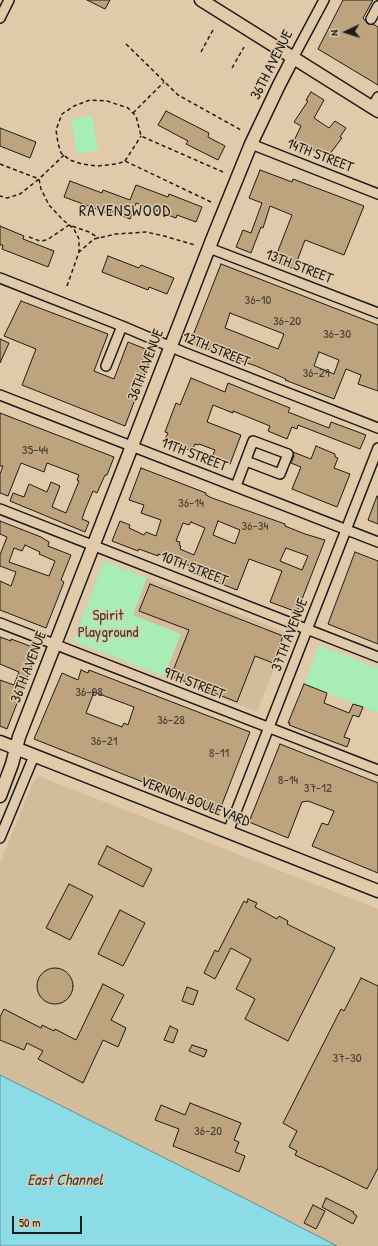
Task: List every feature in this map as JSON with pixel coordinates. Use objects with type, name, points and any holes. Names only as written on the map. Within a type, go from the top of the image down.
[{"type":"main road","points":[[201,0],[293,58],[376,105]]},
{"type":"main road","name":"36TH AVENUE","points":[[0,796],[12,764],[19,737],[209,248],[251,144],[293,58]]},
{"type":"main road","name":"VERNON BOULEVARD","points":[[0,742],[378,891]]},
{"type":"street","points":[[0,18],[9,0]]},
{"type":"street","name":"36TH AVENUE","points":[[293,58],[324,0]]},
{"type":"street","points":[[371,19],[378,6]]},
{"type":"street","name":"14TH STREET","points":[[251,144],[378,194]]},
{"type":"street","name":"13TH STREET","points":[[209,248],[378,314]]},
{"type":"street","name":"12TH STREET","points":[[0,278],[122,326],[183,352],[378,428]]},
{"type":"street","points":[[106,366],[122,326]]},
{"type":"street","name":"11TH STREET","points":[[0,395],[378,542]]},
{"type":"street","points":[[236,486],[246,461],[254,441],[288,454],[280,474],[246,461]]},
{"type":"street","name":"37TH AVENUE","points":[[228,832],[378,448]]},
{"type":"street","name":"10TH STREET","points":[[0,509],[378,657]]},
{"type":"street","name":"9TH STREET","points":[[0,623],[378,770]]},
{"type":"street","points":[[0,838],[34,756]]},
{"type":"path","points":[[201,52],[214,28]]},
{"type":"path","points":[[126,44],[178,95],[240,130]]},
{"type":"path","points":[[232,68],[244,47]]},
{"type":"path","points":[[132,113],[164,82]]},
{"type":"path","points":[[90,100],[108,101],[128,108],[136,116],[141,136],[125,161],[116,164],[97,166],[82,164],[70,160],[61,153],[56,130],[62,114],[74,106],[90,100]]},
{"type":"path","points":[[141,136],[223,172]]},
{"type":"path","points":[[0,196],[8,198],[20,194],[40,179],[64,155]]},
{"type":"path","points":[[125,161],[212,202]]},
{"type":"path","points":[[0,164],[40,179]]},
{"type":"path","points":[[40,179],[41,189],[49,205],[74,229],[79,239],[79,252],[67,286]]},
{"type":"path","points":[[29,237],[40,241],[47,240],[69,225]]},
{"type":"path","points":[[69,225],[90,232],[99,238]]},
{"type":"path","points":[[79,252],[94,239],[131,232],[146,232],[195,245]]},
{"type":"shaded area","points":[[104,561],[288,633],[257,712],[73,641]]},
{"type":"shaded area","points":[[37,777],[41,777],[378,909],[378,1246],[337,1246],[0,1075],[0,863],[32,784]]},
{"type":"green space","points":[[92,115],[98,150],[77,154],[71,120]]},
{"type":"green space","name":"Spirit Playground","points":[[104,561],[147,578],[133,615],[181,634],[164,676],[73,641]]},
{"type":"green space","points":[[319,645],[378,668],[378,713],[304,684]]},
{"type":"water","name":"East Channel","points":[[0,1075],[246,1199],[337,1246],[0,1246]]},
{"type":"building","points":[[87,0],[110,0],[105,9]]},
{"type":"building","points":[[343,0],[373,0],[363,18],[368,24],[373,24],[378,27],[378,85],[318,49]]},
{"type":"building","points":[[311,92],[324,100],[314,118],[329,128],[335,121],[346,128],[340,137],[342,138],[329,155],[322,150],[320,154],[309,147],[308,149],[293,143],[301,126],[294,122],[308,101],[306,100]]},
{"type":"building","points":[[166,111],[209,133],[208,137],[225,146],[218,160],[186,144],[188,141],[158,125]]},
{"type":"building","points":[[0,128],[36,142],[30,158],[0,146]]},
{"type":"building","points":[[260,170],[292,182],[293,179],[364,206],[344,255],[305,240],[294,269],[274,261],[292,215],[270,206],[263,228],[261,227],[251,253],[236,247],[243,230],[251,233],[262,203],[249,198]]},
{"type":"building","points":[[70,181],[102,193],[103,190],[130,200],[136,185],[168,197],[169,194],[202,207],[196,222],[177,215],[176,218],[136,203],[130,219],[111,211],[110,214],[64,197]]},
{"type":"building","points":[[0,226],[24,236],[23,239],[54,251],[48,267],[2,249],[3,245],[0,245]]},
{"type":"building","points":[[108,256],[139,268],[141,265],[174,278],[167,294],[149,287],[148,290],[102,272]]},
{"type":"building","points":[[221,264],[378,325],[378,391],[358,384],[361,375],[346,369],[334,399],[285,380],[286,379],[256,366],[190,343]],"holes":[[[230,313],[284,334],[278,349],[225,328]],[[319,352],[339,360],[334,374],[314,366]]]},
{"type":"building","points":[[21,301],[108,334],[94,371],[114,379],[128,342],[153,352],[125,426],[22,385],[36,349],[4,336]]},
{"type":"building","points":[[0,339],[9,343],[0,363]]},
{"type":"building","points":[[191,378],[225,392],[228,383],[290,408],[288,412],[329,428],[331,422],[366,435],[360,449],[298,425],[297,429],[292,427],[287,439],[268,431],[270,426],[233,411],[233,413],[213,405],[207,422],[241,435],[230,464],[212,457],[215,450],[199,444],[195,444],[192,451],[164,441],[168,433],[165,432],[176,403],[180,405]]},
{"type":"building","points":[[0,413],[114,457],[107,475],[105,475],[97,493],[93,491],[85,510],[82,519],[89,522],[85,532],[10,501],[13,493],[24,497],[29,484],[47,492],[51,482],[60,486],[52,507],[66,513],[79,481],[77,480],[79,475],[47,463],[44,472],[21,463],[8,496],[0,493],[0,474],[3,466],[0,466]]},
{"type":"building","points":[[316,446],[335,454],[335,457],[338,458],[334,468],[350,474],[337,507],[292,489],[301,467],[291,463],[294,456],[293,452],[311,459]]},
{"type":"building","points":[[141,468],[206,493],[206,495],[212,498],[285,524],[285,526],[305,534],[325,540],[297,612],[270,602],[282,571],[249,559],[237,590],[188,571],[190,566],[158,554],[158,556],[139,549],[138,551],[112,541],[120,521],[130,525],[129,528],[144,535],[146,532],[156,536],[161,520],[141,513],[144,505],[129,500]],"holes":[[[218,521],[240,530],[235,544],[213,535]],[[191,522],[205,528],[194,555],[180,549],[180,542],[176,541],[183,523],[189,525]],[[286,548],[308,556],[302,570],[280,561]]]},
{"type":"building","points":[[377,496],[378,497],[378,524],[368,520]]},
{"type":"building","points":[[0,521],[41,537],[49,542],[48,546],[71,555],[61,580],[64,582],[46,628],[0,610],[0,581],[11,586],[16,572],[0,566],[0,555],[7,537],[0,534]],"holes":[[[25,545],[40,552],[39,554],[55,561],[49,576],[9,562],[14,548],[22,551]]]},
{"type":"building","points":[[355,552],[378,561],[378,644],[328,624]]},
{"type":"building","points":[[150,584],[283,636],[273,663],[255,656],[237,702],[171,676],[189,630],[139,611]]},
{"type":"building","points":[[0,637],[11,641],[11,639],[38,649],[7,729],[0,726],[0,680],[14,685],[19,672],[0,664]]},
{"type":"building","points":[[81,670],[88,673],[89,670],[250,732],[219,812],[34,739],[62,673],[78,680]],"holes":[[[94,692],[134,707],[128,725],[124,723],[122,727],[86,713]]]},
{"type":"building","points":[[304,684],[327,693],[324,703],[349,713],[353,704],[363,707],[359,717],[353,715],[344,737],[350,739],[347,747],[289,725],[290,723],[288,723]]},
{"type":"building","points":[[280,744],[378,783],[378,873],[312,846],[322,823],[328,825],[334,811],[308,801],[302,802],[288,838],[249,822]]},
{"type":"building","points":[[107,846],[152,869],[143,887],[98,864]]},
{"type":"building","points":[[69,884],[93,896],[70,940],[46,928]]},
{"type":"building","points":[[248,899],[257,903],[255,907],[277,919],[279,916],[288,921],[287,924],[335,948],[288,1041],[245,1019],[255,999],[236,989],[251,959],[231,948],[215,979],[204,973],[215,950],[218,952],[244,901],[247,903]]},
{"type":"building","points":[[120,910],[145,923],[123,966],[98,954]]},
{"type":"building","points":[[55,968],[68,973],[73,986],[68,999],[55,1004],[42,999],[37,986],[42,973]]},
{"type":"building","points":[[361,978],[378,986],[378,1168],[367,1189],[295,1155],[297,1151],[289,1147],[297,1131],[283,1123],[341,1009],[344,1011]]},
{"type":"building","points":[[103,984],[124,995],[111,1020],[126,1028],[118,1047],[103,1040],[83,1083],[38,1059],[43,1051],[27,1043],[24,1050],[0,1040],[0,1017],[4,1009],[41,1028],[42,1025],[54,1031],[55,1029],[76,1040]]},
{"type":"building","points":[[187,987],[198,991],[193,1005],[182,1001]]},
{"type":"building","points":[[170,1026],[178,1030],[173,1043],[164,1040]]},
{"type":"building","points":[[192,1045],[207,1050],[204,1057],[189,1051]]},
{"type":"building","points":[[190,1103],[241,1123],[234,1140],[239,1142],[235,1152],[245,1156],[239,1172],[173,1146],[179,1129],[155,1120],[161,1105],[185,1115]]},
{"type":"building","points":[[326,1198],[354,1212],[353,1213],[357,1216],[353,1224],[322,1207]]},
{"type":"building","points":[[313,1205],[325,1211],[316,1229],[304,1223]]},
{"type":"district","name":"RAVENSWOOD","points":[[125,212]]}]
